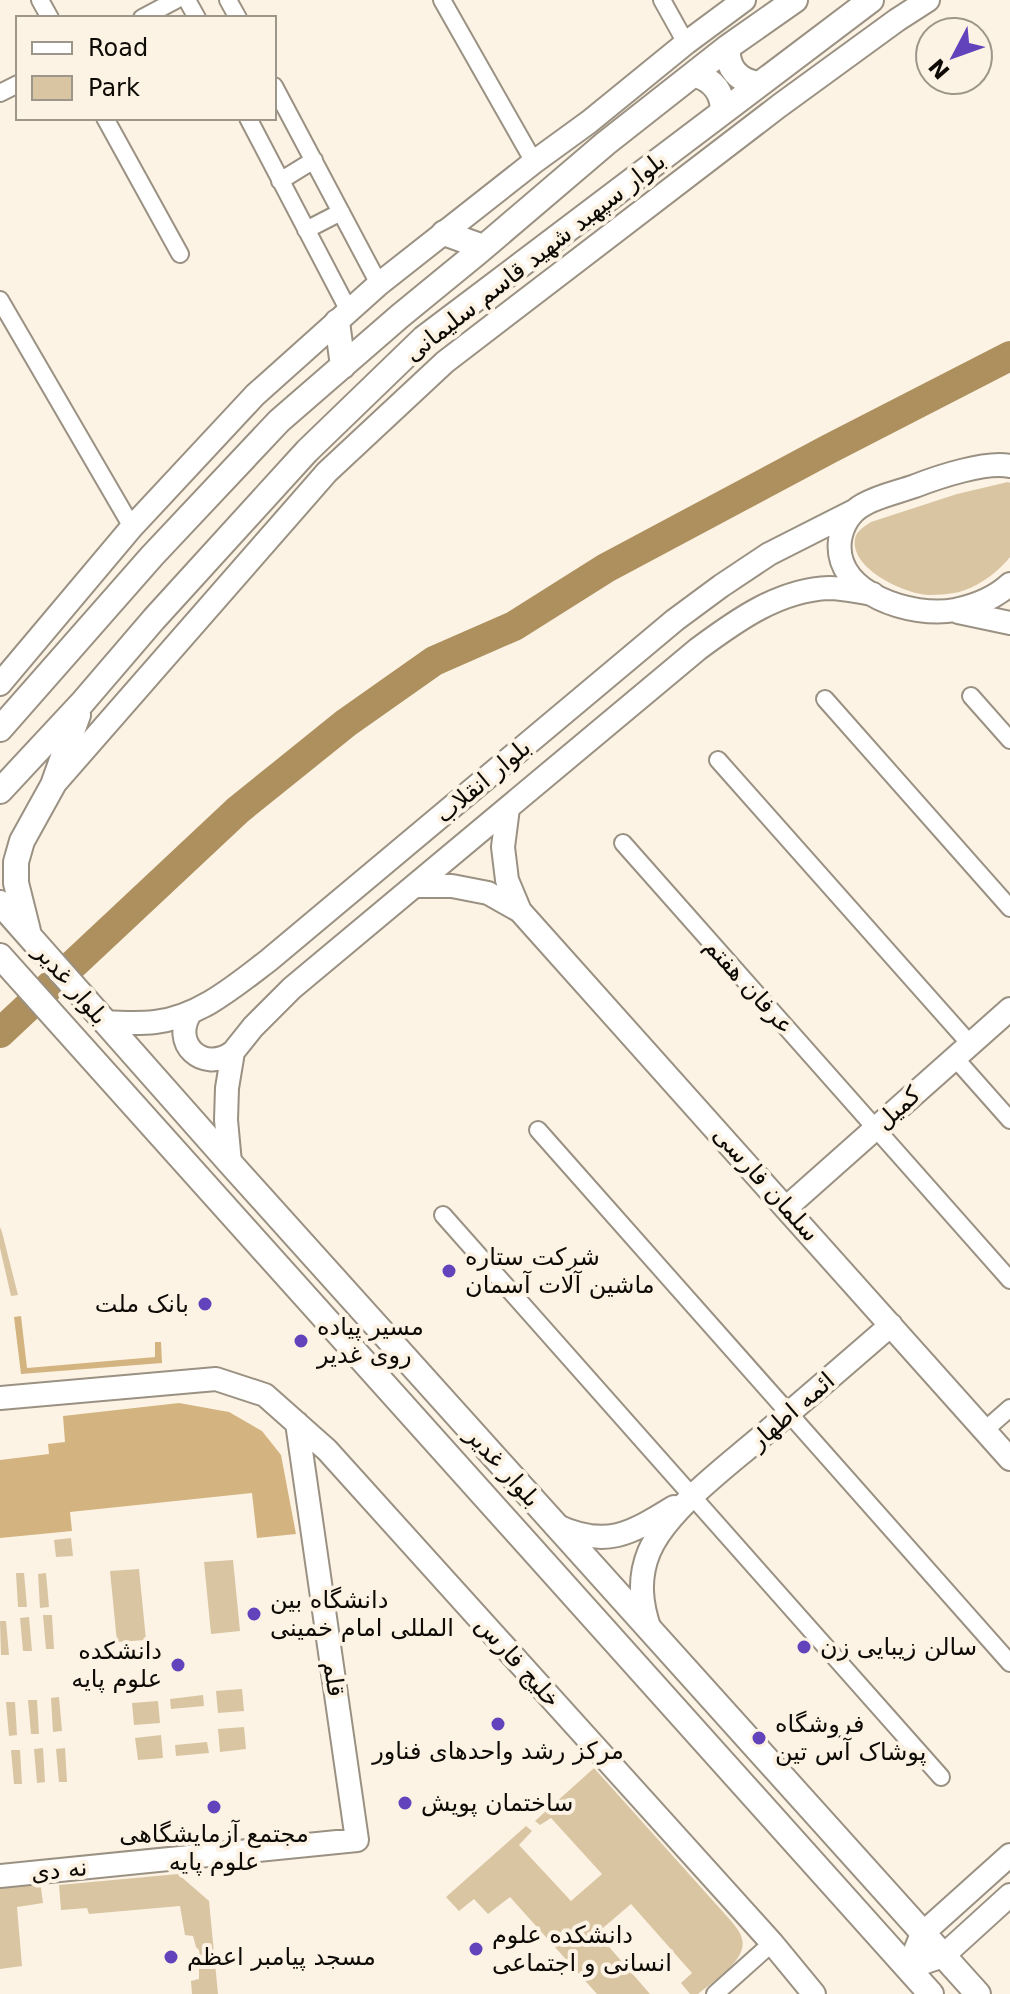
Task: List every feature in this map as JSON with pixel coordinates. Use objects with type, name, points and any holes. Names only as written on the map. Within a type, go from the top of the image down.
[{"type":"main road","name":"بلوار سپهبد شهید قاسم سلیمانی","points":[[0,729],[152,556],[269,432],[400,316],[606,143],[728,47],[795,0]]},
{"type":"main road","name":"بلوار سپهبد شهید قاسم سلیمانی","points":[[0,791],[307,451],[424,338],[871,0]]},
{"type":"main road","points":[[728,47],[729,61],[735,73],[746,81],[760,84]]},
{"type":"main road","points":[[694,74],[716,87],[723,103],[723,112]]},
{"type":"main road","points":[[444,233],[483,247]]},
{"type":"main road","points":[[343,316],[343,366]]},
{"type":"main road","points":[[32,940],[16,883],[16,862],[22,841],[53,785],[82,703]]},
{"type":"main road","name":"بلوار غدیر","points":[[0,903],[978,1994]]},
{"type":"main road","name":"بلوار غدیر","points":[[5,964],[931,1994]]},
{"type":"street","points":[[146,16],[176,0]]},
{"type":"street","points":[[442,0],[534,162]]},
{"type":"street","points":[[662,0],[686,43]]},
{"type":"street","points":[[0,684],[132,527],[255,395],[379,284],[744,0]]},
{"type":"street","points":[[53,785],[327,472],[445,362],[769,113],[928,0]]},
{"type":"street","points":[[276,90],[379,284]]},
{"type":"street","points":[[106,120],[180,254]]},
{"type":"street","points":[[249,120],[306,230],[343,316]]},
{"type":"street","points":[[280,181],[314,160]]},
{"type":"street","points":[[306,230],[341,212]]},
{"type":"street","points":[[0,300],[132,527]]},
{"type":"street","name":"بلوار انقلاب","points":[[104,1022],[157,1022],[191,1012],[220,997],[269,960],[675,620],[769,554],[864,504],[929,480],[996,464],[1009,466]]},
{"type":"street","points":[[854,511],[841,533],[840,558],[845,570],[861,589],[898,606],[926,611],[953,611],[1010,623]]},
{"type":"street","points":[[953,611],[980,603],[1010,584]]},
{"type":"street","name":"بلوار انقلاب","points":[[233,1052],[292,988],[698,649],[741,617],[788,595],[829,588],[873,594]]},
{"type":"street","points":[[971,696],[1010,740]]},
{"type":"street","points":[[825,699],[1010,908]]},
{"type":"street","points":[[718,760],[962,1051],[1010,1120]]},
{"type":"street","name":"سلمان فارسی","points":[[508,808],[503,847],[507,880],[520,911]]},
{"type":"street","name":"عرفان هفتم","points":[[623,843],[1010,1280]]},
{"type":"street","name":"سلمان فارسی","points":[[415,886],[452,886],[488,893],[520,911],[1010,1459]]},
{"type":"street","name":"کمیل","points":[[787,1207],[1010,1009]]},
{"type":"street","points":[[191,1012],[183,1032],[185,1040],[198,1057],[213,1060],[227,1057],[233,1052]]},
{"type":"street","points":[[230,1163],[226,1120],[233,1052]]},
{"type":"street","points":[[538,1130],[1010,1663]]},
{"type":"street","points":[[443,1215],[941,1777]]},
{"type":"street","name":"ائمه اطهار","points":[[650,1630],[643,1611],[643,1569],[661,1532],[692,1496],[891,1325]]},
{"type":"street","name":"خلیج فارس","points":[[0,1398],[216,1379],[265,1395],[327,1450],[772,1943],[814,1994]]},
{"type":"street","points":[[985,1430],[1010,1408]]},
{"type":"street","name":"قلم","points":[[297,1423],[357,1840]]},
{"type":"street","name":"ائمه اطهار","points":[[555,1525],[573,1533],[612,1537],[631,1532],[692,1496]]},
{"type":"street","name":"نه دی","points":[[0,1876],[357,1840]]},
{"type":"street","points":[[908,1968],[922,1934],[1010,1855]]},
{"type":"street","points":[[908,1968],[943,1956],[1010,1895]]},
{"type":"street","points":[[715,1994],[772,1943]]},
{"type":"green space","points":[[1008,482],[1010,557],[990,576],[971,587],[937,595],[918,594],[881,578],[861,560],[856,550],[857,534],[871,522],[957,494]]},
{"type":"green space","points":[[0,1227],[18,1295],[11,1296],[0,1248]]},
{"type":"green space","points":[[71,1538],[73,1556],[56,1557],[54,1540]]},
{"type":"green space","points":[[233,1560],[240,1631],[211,1634],[204,1562]]},
{"type":"green space","points":[[139,1569],[146,1640],[117,1642],[110,1571]]},
{"type":"green space","points":[[16,1573],[24,1573],[27,1607],[18,1607]]},
{"type":"green space","points":[[46,1573],[49,1607],[40,1608],[38,1574]]},
{"type":"green space","points":[[43,1615],[52,1615],[54,1649],[46,1649]]},
{"type":"green space","points":[[29,1617],[32,1651],[23,1651],[20,1618]]},
{"type":"green space","points":[[0,1621],[6,1621],[9,1655],[1,1655]]},
{"type":"green space","points":[[242,1689],[244,1711],[218,1713],[216,1691]]},
{"type":"green space","points":[[203,1695],[204,1706],[171,1709],[170,1699]]},
{"type":"green space","points":[[59,1697],[62,1731],[53,1732],[51,1698]]},
{"type":"green space","points":[[28,1700],[37,1700],[39,1734],[31,1734]]},
{"type":"green space","points":[[158,1701],[160,1723],[134,1725],[132,1703]]},
{"type":"green space","points":[[6,1702],[15,1702],[17,1735],[9,1736]]},
{"type":"green space","points":[[244,1727],[246,1749],[220,1752],[218,1729]]},
{"type":"green space","points":[[161,1735],[163,1758],[138,1760],[135,1738]]},
{"type":"green space","points":[[207,1742],[209,1753],[176,1756],[175,1745]]},
{"type":"green space","points":[[43,1748],[45,1782],[37,1783],[34,1749]]},
{"type":"green space","points":[[65,1748],[67,1782],[59,1782],[56,1749]]},
{"type":"green space","points":[[11,1750],[20,1750],[22,1784],[14,1784]]},
{"type":"green space","points":[[594,1768],[741,1935],[740,1955],[720,1977],[698,1994],[690,1994],[681,1983],[692,1973],[631,1904],[597,1933],[650,1994],[597,1994],[510,1897],[488,1914],[474,1899],[459,1911],[446,1897],[526,1826],[532,1831],[519,1845],[571,1901],[602,1874],[551,1818],[540,1825],[535,1821]]},
{"type":"green space","points":[[178,1874],[209,1901],[218,1994],[192,1994],[191,1981],[199,1979],[199,1950],[193,1936],[185,1935],[180,1906],[89,1914],[87,1908],[61,1910],[59,1885]]},
{"type":"green space","points":[[40,1881],[43,1903],[17,1907],[22,1966],[0,1969],[0,1886]]},
{"type":"shaded area","points":[[21,1316],[27,1368],[155,1357],[155,1342],[161,1342],[162,1363],[21,1374],[14,1317]]},
{"type":"shaded area","points":[[179,1403],[229,1412],[262,1431],[281,1455],[296,1534],[257,1538],[252,1493],[70,1512],[72,1531],[0,1538],[0,1460],[49,1454],[48,1444],[65,1442],[63,1416]]},
{"type":"waterway","points":[[0,1033],[238,810],[346,723],[434,661],[514,626],[606,568],[1010,356]]},
{"type":"place","name":"شرکت ستاره ماشین آلات آسمان","points":[[449,1271]]},
{"type":"place","name":"بانک ملت","points":[[205,1304]]},
{"type":"place","name":"مسیر پیاده روی غدیر","points":[[301,1341]]},
{"type":"place","name":"دانشگاه بین المللی امام خمینی","points":[[254,1614]]},
{"type":"place","name":"سالن زیبایی زن","points":[[804,1647]]},
{"type":"place","name":"دانشکده علوم پایه","points":[[178,1665]]},
{"type":"place","name":"مرکز رشد واحدهای فناور","points":[[498,1724]]},
{"type":"place","name":"فروشگاه پوشاک آس تین","points":[[759,1738]]},
{"type":"place","name":"ساختمان پویش","points":[[405,1803]]},
{"type":"place","name":"مجتمع آزمایشگاهی علوم پایه","points":[[214,1807]]},
{"type":"place","name":"دانشکده علوم انسانی و اجتماعی","points":[[476,1949]]},
{"type":"place","name":"مسجد پیامبر اعظم","points":[[171,1957]]}]
